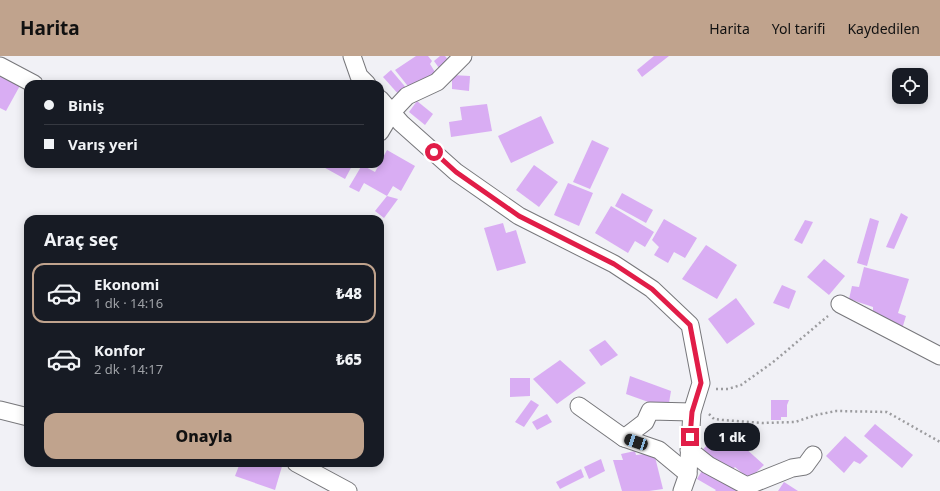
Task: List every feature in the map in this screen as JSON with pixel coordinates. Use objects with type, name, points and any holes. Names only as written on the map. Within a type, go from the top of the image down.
[{"type":"street","points":[[352,56],[359,76],[363,80]]},
{"type":"street","points":[[384,125],[392,112],[407,96],[437,82],[463,56]]},
{"type":"street","points":[[0,66],[26,80]]},
{"type":"street","points":[[384,103],[456,172],[519,216],[614,264],[652,289],[690,325],[701,383],[696,400],[684,487]]},
{"type":"street","points":[[840,304],[940,356]]},
{"type":"street","points":[[624,438],[645,422],[650,411],[696,400]]},
{"type":"street","points":[[579,406],[624,438],[659,450],[684,487]]},
{"type":"street","points":[[0,410],[24,416]]},
{"type":"street","points":[[689,450],[708,465],[747,486],[792,468],[805,466],[813,455]]},
{"type":"street","points":[[303,467],[348,491]]},
{"type":"path","points":[[840,304],[772,363],[741,385],[696,400],[714,419],[762,423],[795,422],[816,415],[836,411],[887,412],[940,442]]},
{"type":"building","points":[[416,56],[428,56],[432,61],[430,64],[435,72],[411,90],[395,70]]},
{"type":"building","points":[[440,56],[445,56],[449,61],[439,68],[434,61]]},
{"type":"building","points":[[654,56],[669,56],[642,77],[637,70]]},
{"type":"building","points":[[391,70],[408,90],[400,96],[383,77]]},
{"type":"building","points":[[0,73],[22,82],[6,111],[0,108]]},
{"type":"building","points":[[452,75],[470,76],[469,91],[452,89]]},
{"type":"building","points":[[417,101],[433,114],[425,125],[409,112]]},
{"type":"building","points":[[487,104],[492,131],[451,137],[449,122],[462,120],[460,107]]},
{"type":"building","points":[[541,116],[554,143],[511,163],[498,136]]},
{"type":"building","points":[[592,140],[609,148],[590,189],[573,182]]},
{"type":"building","points":[[387,150],[415,166],[401,191],[393,186],[387,196],[364,183],[359,192],[349,187],[360,168],[368,168],[375,172],[377,168],[384,168],[384,156]]},
{"type":"building","points":[[534,165],[558,182],[539,207],[516,190]]},
{"type":"building","points":[[325,168],[351,168],[345,179]]},
{"type":"building","points":[[568,183],[593,193],[579,226],[554,215]]},
{"type":"building","points":[[622,193],[653,210],[646,223],[615,206]]},
{"type":"building","points":[[387,196],[398,199],[384,218],[384,215],[380,215],[375,211]]},
{"type":"building","points":[[611,206],[654,232],[645,247],[635,241],[628,253],[595,233]]},
{"type":"building","points":[[901,213],[908,217],[894,249],[886,247]]},
{"type":"building","points":[[870,218],[879,221],[867,266],[857,263]]},
{"type":"building","points":[[664,219],[697,238],[685,258],[674,252],[668,263],[654,255],[659,247],[652,240]]},
{"type":"building","points":[[805,220],[813,222],[802,244],[794,240]]},
{"type":"building","points":[[503,223],[506,233],[516,230],[526,263],[497,271],[484,228]]},
{"type":"building","points":[[706,245],[737,265],[717,299],[682,279]]},
{"type":"building","points":[[824,259],[845,276],[829,295],[807,277]]},
{"type":"building","points":[[864,267],[909,279],[898,313],[906,316],[902,329],[873,314],[873,307],[849,299],[852,286],[859,287]]},
{"type":"building","points":[[782,285],[796,291],[789,309],[773,303]]},
{"type":"building","points":[[736,298],[755,324],[727,344],[708,319]]},
{"type":"building","points":[[605,340],[618,355],[601,366],[589,350]]},
{"type":"building","points":[[560,360],[586,383],[557,404],[533,379]]},
{"type":"building","points":[[630,376],[671,391],[668,409],[626,394]]},
{"type":"building","points":[[510,378],[530,378],[530,396],[510,397]]},
{"type":"building","points":[[531,400],[539,405],[524,427],[515,422]]},
{"type":"building","points":[[771,400],[789,400],[787,405],[787,417],[781,417],[781,420],[771,420]]},
{"type":"building","points":[[547,414],[552,422],[537,430],[532,422]]},
{"type":"building","points":[[875,424],[913,455],[902,468],[864,436]]},
{"type":"building","points":[[724,429],[764,465],[749,479],[735,467],[728,473],[700,452]]},
{"type":"building","points":[[845,436],[868,456],[860,464],[854,461],[844,473],[826,456]]},
{"type":"building","points":[[635,451],[636,455],[654,453],[663,489],[649,491],[622,491],[613,460],[623,460],[621,454]]},
{"type":"building","points":[[601,459],[605,471],[589,479],[584,467]]},
{"type":"building","points":[[238,467],[282,467],[275,490],[235,476]]},
{"type":"building","points":[[704,467],[752,491],[715,491],[716,490],[697,479]]},
{"type":"building","points":[[581,469],[584,477],[560,489],[556,482]]},
{"type":"building","points":[[784,482],[798,491],[778,491]]},
{"type":"route","points":[[434,152],[456,172],[519,216],[614,264],[652,289],[690,325],[701,383],[692,412],[690,437]]}]
